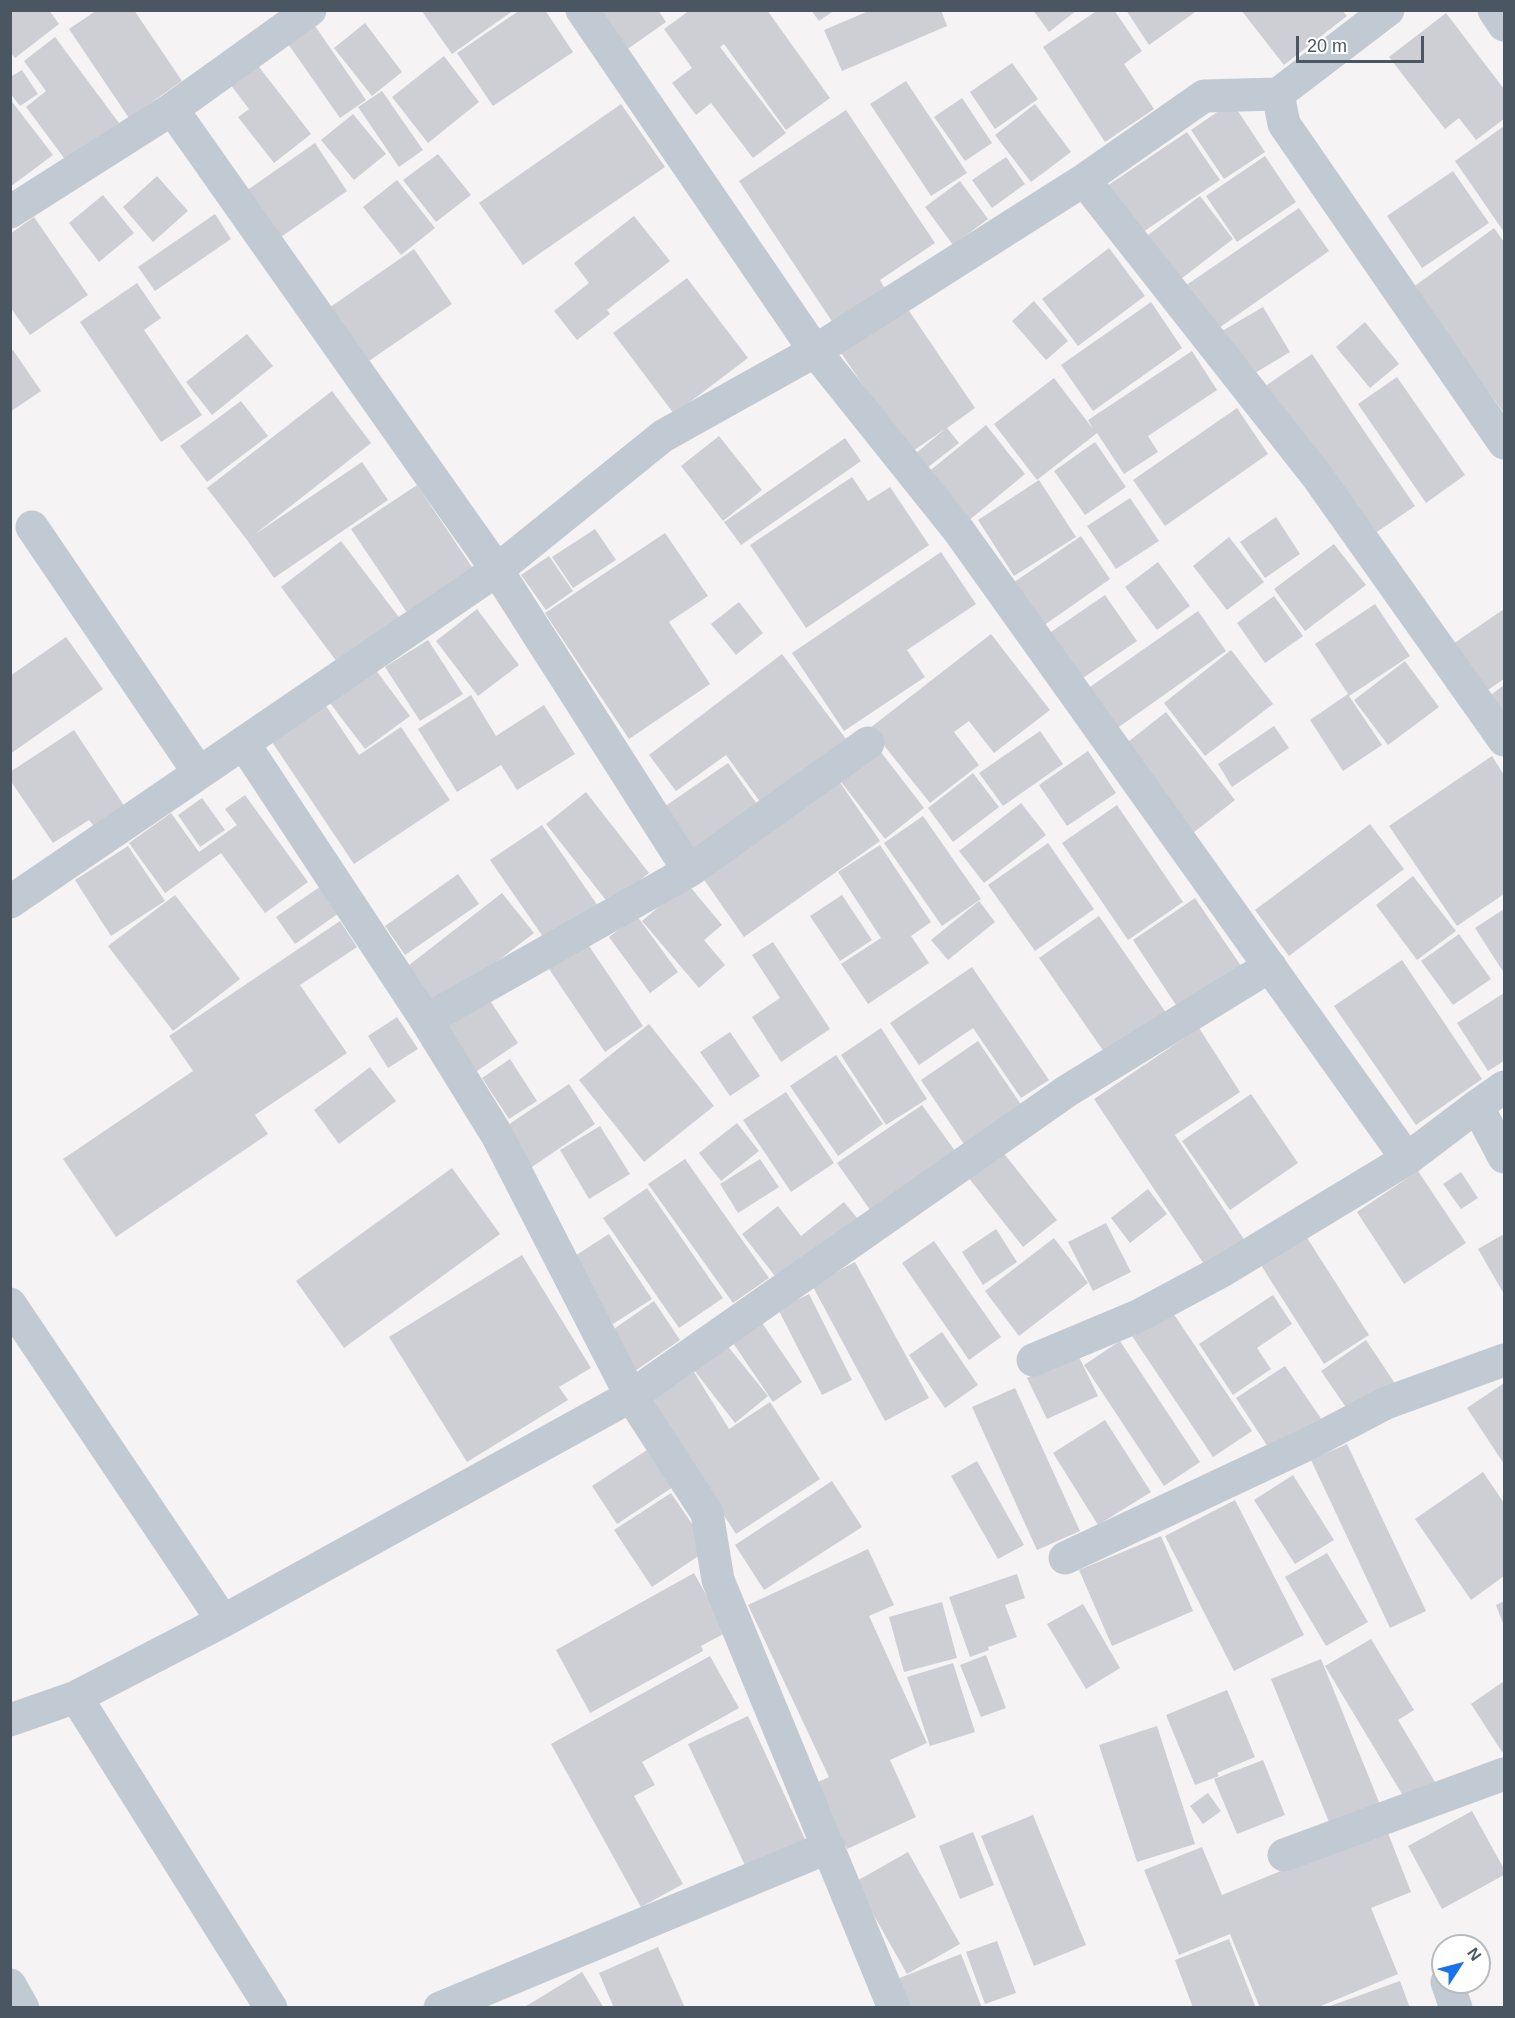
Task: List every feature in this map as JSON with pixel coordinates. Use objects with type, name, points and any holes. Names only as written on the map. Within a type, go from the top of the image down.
[{"type":"street","points":[[10,212],[172,109],[310,10]]},
{"type":"street","points":[[582,10],[815,351],[958,531],[1407,1159]]},
{"type":"street","points":[[10,902],[497,570],[663,436],[815,351],[1084,180],[1204,96],[1278,94],[1388,10]]},
{"type":"street","points":[[1494,10],[1504,25]]},
{"type":"street","points":[[1278,94],[1284,124],[1504,443]]},
{"type":"street","points":[[172,109],[497,570],[689,871]]},
{"type":"street","points":[[1084,180],[1317,476],[1504,740]]},
{"type":"street","points":[[32,527],[199,773]]},
{"type":"street","points":[[426,1020],[689,871],[868,743]]},
{"type":"street","points":[[244,744],[426,1020],[497,1135],[631,1396],[707,1513],[718,1580],[894,2007]]},
{"type":"street","points":[[10,1720],[76,1697],[223,1620],[631,1396],[1067,1092],[1270,966]]},
{"type":"street","points":[[1033,1360],[1138,1316],[1222,1271],[1407,1159],[1504,1088]]},
{"type":"street","points":[[1477,1106],[1504,1157]]},
{"type":"street","points":[[10,1304],[223,1620]]},
{"type":"street","points":[[1065,1558],[1312,1442],[1386,1403],[1504,1360]]},
{"type":"street","points":[[76,1697],[271,2007]]},
{"type":"street","points":[[1284,1855],[1504,1774]]},
{"type":"street","points":[[440,2007],[829,1847]]},
{"type":"street","points":[[10,1985],[23,2007]]},
{"type":"building","points":[[10,10],[49,10],[59,24],[15,58],[10,52]]},
{"type":"building","points":[[97,10],[134,10],[182,81],[129,118],[69,29]]},
{"type":"building","points":[[421,10],[514,10],[452,54]]},
{"type":"building","points":[[520,10],[545,10],[573,52],[493,106],[457,53]]},
{"type":"building","points":[[592,10],[658,10],[666,22],[622,53]]},
{"type":"building","points":[[690,10],[767,10],[830,98],[786,130],[724,44],[720,47],[786,133],[753,158],[711,103],[696,115],[672,83],[692,68],[664,29]]},
{"type":"building","points":[[811,10],[835,10],[819,21]]},
{"type":"building","points":[[871,10],[941,10],[947,26],[842,71],[824,30]]},
{"type":"building","points":[[1033,10],[1077,10],[1049,32]]},
{"type":"building","points":[[1098,10],[1114,10],[1142,51],[1124,64],[1154,109],[1105,142],[1043,47]]},
{"type":"building","points":[[1126,10],[1198,10],[1149,45]]},
{"type":"building","points":[[1241,10],[1342,10],[1347,16],[1284,65]]},
{"type":"building","points":[[1446,13],[1504,89],[1504,119],[1476,140],[1459,118],[1445,129],[1389,57]]},
{"type":"building","points":[[313,23],[366,100],[340,118],[286,41]]},
{"type":"building","points":[[365,23],[402,72],[372,96],[334,48]]},
{"type":"building","points":[[55,37],[119,123],[67,162],[26,107],[46,91],[24,61]]},
{"type":"building","points":[[444,56],[479,102],[428,143],[392,97]]},
{"type":"building","points":[[256,63],[311,134],[274,163],[238,117],[249,109],[230,84]]},
{"type":"building","points":[[1012,63],[1038,99],[995,129],[970,92]]},
{"type":"building","points":[[22,70],[38,94],[20,106],[10,93],[10,77]]},
{"type":"building","points":[[906,81],[967,173],[931,196],[870,104]]},
{"type":"building","points":[[382,91],[423,150],[399,167],[358,107]]},
{"type":"building","points":[[962,98],[992,143],[965,161],[934,117]]},
{"type":"building","points":[[10,99],[53,155],[10,187]]},
{"type":"building","points":[[1232,102],[1265,152],[1224,179],[1191,130]]},
{"type":"building","points":[[621,104],[665,167],[523,265],[479,203]]},
{"type":"building","points":[[1035,104],[1071,152],[1031,182],[995,135]]},
{"type":"building","points":[[846,110],[935,243],[880,280],[885,289],[833,323],[739,181]]},
{"type":"building","points":[[353,114],[386,154],[354,180],[321,140]]},
{"type":"building","points":[[1504,126],[1504,232],[1455,161]]},
{"type":"building","points":[[1187,132],[1220,180],[1137,236],[1104,188]]},
{"type":"building","points":[[315,143],[347,191],[278,239],[246,191]]},
{"type":"building","points":[[438,154],[471,195],[436,222],[403,180]]},
{"type":"building","points":[[1265,156],[1296,202],[1237,242],[1206,196]]},
{"type":"building","points":[[1006,157],[1025,184],[992,208],[972,180]]},
{"type":"building","points":[[1453,171],[1489,223],[1422,268],[1387,216]]},
{"type":"building","points":[[157,176],[188,211],[153,242],[123,207]]},
{"type":"building","points":[[397,180],[435,228],[401,255],[363,207]]},
{"type":"building","points":[[960,181],[988,219],[953,245],[925,207]]},
{"type":"building","points":[[103,195],[134,233],[99,262],[69,223]]},
{"type":"building","points":[[1200,196],[1233,239],[1173,285],[1140,241]]},
{"type":"building","points":[[1299,208],[1329,251],[1216,330],[1185,286]]},
{"type":"building","points":[[215,214],[231,239],[155,291],[138,267]]},
{"type":"building","points":[[634,216],[670,261],[607,310],[610,314],[577,340],[554,311],[589,283],[574,263]]},
{"type":"building","points":[[34,217],[88,295],[30,335],[10,307],[10,234]]},
{"type":"building","points":[[1494,228],[1504,242],[1504,413],[1412,288]]},
{"type":"building","points":[[1109,248],[1145,296],[1078,346],[1042,299]]},
{"type":"building","points":[[414,249],[452,304],[363,365],[326,310]]},
{"type":"building","points":[[687,278],[748,358],[674,414],[613,333]]},
{"type":"building","points":[[137,283],[161,318],[144,330],[202,415],[161,442],[80,322]]},
{"type":"building","points":[[1034,301],[1068,341],[1046,360],[1012,321]]},
{"type":"building","points":[[1151,302],[1182,348],[1093,411],[1061,365]]},
{"type":"building","points":[[1263,307],[1290,352],[1250,376],[1222,331]]},
{"type":"building","points":[[907,308],[975,408],[947,428],[959,443],[927,468],[915,454],[945,429],[910,453],[841,353]]},
{"type":"building","points":[[1365,322],[1399,364],[1370,388],[1336,347]]},
{"type":"building","points":[[247,334],[273,366],[212,415],[186,382]]},
{"type":"building","points":[[13,350],[41,391],[10,412],[10,351]]},
{"type":"building","points":[[1192,351],[1217,390],[1148,436],[1158,452],[1124,474],[1097,433],[1037,480],[994,424],[1054,378],[1093,429],[1088,420]]},
{"type":"building","points":[[1312,354],[1415,506],[1365,540],[1261,389]]},
{"type":"building","points":[[1397,377],[1465,475],[1426,503],[1358,404]]},
{"type":"building","points":[[332,391],[371,443],[254,535],[362,462],[388,500],[274,578],[207,488]]},
{"type":"building","points":[[241,401],[268,436],[207,482],[180,446]]},
{"type":"building","points":[[1237,408],[1268,454],[1165,526],[1133,480]]},
{"type":"building","points":[[986,425],[1025,474],[967,522],[927,473]]},
{"type":"building","points":[[719,436],[762,490],[723,521],[681,466]]},
{"type":"building","points":[[845,438],[861,461],[741,545],[724,522]]},
{"type":"building","points":[[1095,442],[1126,487],[1085,515],[1054,471]]},
{"type":"building","points":[[852,477],[868,501],[890,487],[929,545],[806,628],[750,545]]},
{"type":"building","points":[[1039,480],[1076,537],[1014,576],[978,520]]},
{"type":"building","points":[[417,485],[474,570],[408,614],[351,529]]},
{"type":"building","points":[[1130,498],[1159,541],[1116,569],[1087,526]]},
{"type":"building","points":[[1276,517],[1300,554],[1265,578],[1240,542]]},
{"type":"building","points":[[595,529],[616,560],[573,588],[552,557]]},
{"type":"building","points":[[665,533],[708,596],[669,622],[710,684],[629,739],[545,613]]},
{"type":"building","points":[[1081,536],[1110,579],[1043,626],[1013,583]]},
{"type":"building","points":[[1229,537],[1264,582],[1227,610],[1193,566]]},
{"type":"building","points":[[341,541],[401,620],[340,666],[281,587]]},
{"type":"building","points":[[1334,544],[1366,585],[1305,631],[1274,589]]},
{"type":"building","points":[[941,552],[976,604],[907,650],[925,677],[844,731],[792,653]]},
{"type":"building","points":[[549,556],[573,591],[546,610],[521,575]]},
{"type":"building","points":[[1158,562],[1190,606],[1157,630],[1125,587]]},
{"type":"building","points":[[1105,595],[1137,641],[1080,680],[1048,634]]},
{"type":"building","points":[[1274,596],[1303,636],[1265,663],[1237,623]]},
{"type":"building","points":[[739,602],[763,633],[736,655],[711,624]]},
{"type":"building","points":[[1375,604],[1410,656],[1349,696],[1382,745],[1343,771],[1310,720],[1348,694],[1315,644]]},
{"type":"building","points":[[477,609],[519,665],[478,696],[436,641]]},
{"type":"building","points":[[1504,609],[1504,679],[1482,694],[1450,646]]},
{"type":"building","points":[[1198,611],[1226,651],[1116,729],[1087,689]]},
{"type":"building","points":[[991,634],[1050,710],[994,753],[969,721],[954,732],[979,765],[930,803],[870,728]]},
{"type":"building","points":[[66,637],[103,689],[10,754],[10,676]]},
{"type":"building","points":[[428,640],[463,694],[420,721],[385,667]]},
{"type":"building","points":[[1231,650],[1273,704],[1205,756],[1164,703]]},
{"type":"building","points":[[782,654],[846,739],[761,803],[726,755],[676,791],[649,755]]},
{"type":"building","points":[[1405,661],[1439,707],[1388,745],[1354,700]]},
{"type":"building","points":[[375,669],[410,716],[365,749],[330,703]]},
{"type":"building","points":[[1504,685],[1504,719],[1488,697]]},
{"type":"building","points":[[471,695],[496,736],[544,705],[575,754],[517,790],[501,765],[457,792],[418,729]]},
{"type":"building","points":[[324,703],[359,755],[401,727],[450,800],[354,864],[270,739]]},
{"type":"building","points":[[1166,712],[1235,800],[1193,833],[1124,745]]},
{"type":"building","points":[[1274,726],[1289,748],[1232,787],[1218,764]]},
{"type":"building","points":[[74,730],[125,807],[95,827],[89,820],[53,843],[10,780],[10,772]]},
{"type":"building","points":[[1040,731],[1063,764],[1003,806],[979,773]]},
{"type":"building","points":[[877,747],[924,808],[885,839],[838,778]]},
{"type":"building","points":[[1088,751],[1116,793],[1067,826],[1039,785]]},
{"type":"building","points":[[1492,756],[1504,775],[1504,894],[1457,926],[1389,826]]},
{"type":"building","points":[[728,763],[757,804],[690,850],[661,809]]},
{"type":"building","points":[[973,773],[999,807],[953,842],[928,808]]},
{"type":"building","points":[[837,778],[880,841],[744,937],[700,874]]},
{"type":"building","points":[[586,792],[649,873],[609,904],[546,824]]},
{"type":"building","points":[[245,795],[308,882],[265,913],[221,853],[165,893],[129,843],[171,813],[199,852],[237,825],[225,809]]},
{"type":"building","points":[[202,798],[225,830],[200,847],[178,815]]},
{"type":"building","points":[[1021,803],[1046,835],[984,883],[959,851]]},
{"type":"building","points":[[1117,805],[1183,902],[1128,940],[1062,843]]},
{"type":"building","points":[[923,816],[981,899],[942,926],[884,843]]},
{"type":"building","points":[[1370,824],[1404,869],[1289,956],[1255,910]]},
{"type":"building","points":[[542,825],[598,906],[546,941],[490,860]]},
{"type":"building","points":[[1048,843],[1094,909],[1035,951],[988,885]]},
{"type":"building","points":[[880,845],[931,922],[911,936],[929,963],[868,1004],[841,964],[881,938],[838,872]]},
{"type":"building","points":[[128,846],[165,901],[111,936],[75,880]]},
{"type":"building","points":[[458,874],[479,904],[405,955],[385,926]]},
{"type":"building","points":[[1413,876],[1456,931],[1417,960],[1376,905]]},
{"type":"building","points":[[687,883],[722,925],[704,940],[725,965],[699,988],[642,921]]},
{"type":"building","points":[[321,886],[339,913],[295,944],[276,917]]},
{"type":"building","points":[[502,893],[534,933],[435,1009],[404,969]]},
{"type":"building","points":[[175,895],[240,979],[173,1031],[108,946]]},
{"type":"building","points":[[842,895],[872,940],[840,961],[810,916]]},
{"type":"building","points":[[1195,898],[1241,966],[1178,1008],[1133,940]]},
{"type":"building","points":[[979,901],[995,922],[948,960],[931,940]]},
{"type":"building","points":[[1504,909],[1504,973],[1475,928]]},
{"type":"building","points":[[637,916],[678,972],[650,993],[609,937]]},
{"type":"building","points":[[1099,916],[1169,1017],[1109,1059],[1039,958]]},
{"type":"building","points":[[340,921],[357,947],[300,985],[347,1053],[255,1115],[268,1134],[116,1237],[63,1159],[193,1071],[169,1036]]},
{"type":"building","points":[[1459,934],[1491,979],[1453,1005],[1421,961]]},
{"type":"building","points":[[773,942],[830,1029],[781,1062],[752,1017],[780,998],[752,955]]},
{"type":"building","points":[[587,943],[643,1026],[605,1052],[549,969]]},
{"type":"building","points":[[1402,960],[1482,1079],[1416,1125],[1334,1006]]},
{"type":"building","points":[[972,967],[1049,1080],[1021,1098],[973,1028],[919,1065],[890,1023]]},
{"type":"building","points":[[485,993],[518,1043],[474,1073],[441,1023]]},
{"type":"building","points":[[1504,993],[1504,1061],[1488,1071],[1457,1023]]},
{"type":"building","points":[[397,1017],[418,1049],[388,1068],[368,1036]]},
{"type":"building","points":[[649,1024],[714,1106],[644,1162],[579,1080]]},
{"type":"building","points":[[881,1028],[927,1099],[886,1125],[841,1055]]},
{"type":"building","points":[[1199,1028],[1240,1092],[1175,1135],[1249,1247],[1210,1273],[1094,1099]]},
{"type":"building","points":[[730,1032],[760,1076],[730,1096],[700,1052]]},
{"type":"building","points":[[978,1041],[1022,1106],[964,1144],[921,1080]]},
{"type":"building","points":[[836,1055],[883,1124],[838,1156],[790,1086]]},
{"type":"building","points":[[510,1059],[537,1101],[509,1119],[482,1078]]},
{"type":"building","points":[[370,1067],[396,1101],[339,1144],[314,1110]]},
{"type":"building","points":[[569,1084],[595,1124],[526,1171],[499,1131]]},
{"type":"building","points":[[786,1092],[834,1163],[791,1192],[743,1120]]},
{"type":"building","points":[[1251,1094],[1298,1163],[1230,1210],[1182,1141]]},
{"type":"building","points":[[922,1105],[958,1155],[873,1214],[837,1163]]},
{"type":"building","points":[[737,1123],[759,1151],[721,1181],[699,1153]]},
{"type":"building","points":[[600,1126],[630,1174],[589,1199],[560,1150]]},
{"type":"building","points":[[1001,1150],[1057,1220],[1023,1247],[968,1177]]},
{"type":"building","points":[[685,1159],[769,1278],[733,1303],[648,1184]]},
{"type":"building","points":[[760,1159],[779,1187],[738,1213],[720,1184]]},
{"type":"building","points":[[452,1168],[500,1234],[344,1348],[296,1281]]},
{"type":"building","points":[[1418,1171],[1466,1243],[1404,1284],[1357,1212]]},
{"type":"building","points":[[1461,1172],[1478,1198],[1461,1209],[1443,1184]]},
{"type":"building","points":[[647,1188],[723,1298],[679,1328],[603,1218]]},
{"type":"building","points":[[1148,1189],[1167,1214],[1130,1243],[1111,1218]]},
{"type":"building","points":[[844,1202],[861,1223],[782,1285],[742,1234],[778,1206],[801,1236]]},
{"type":"building","points":[[1106,1223],[1131,1272],[1093,1291],[1068,1242]]},
{"type":"building","points":[[996,1229],[1017,1262],[983,1285],[962,1252]]},
{"type":"building","points":[[1302,1230],[1369,1335],[1324,1364],[1257,1259]]},
{"type":"building","points":[[609,1234],[652,1299],[613,1324],[570,1259]]},
{"type":"building","points":[[1504,1234],[1504,1294],[1478,1249]]},
{"type":"building","points":[[1054,1238],[1088,1283],[1019,1336],[985,1291]]},
{"type":"building","points":[[934,1241],[1001,1337],[969,1360],[902,1263]]},
{"type":"building","points":[[522,1255],[591,1368],[559,1387],[568,1400],[467,1462],[389,1337]]},
{"type":"building","points":[[855,1262],[929,1398],[885,1421],[812,1285]]},
{"type":"building","points":[[809,1294],[852,1380],[822,1395],[778,1309]]},
{"type":"building","points":[[1273,1295],[1292,1324],[1257,1348],[1271,1369],[1233,1395],[1199,1344]]},
{"type":"building","points":[[654,1301],[680,1340],[635,1371],[608,1333]]},
{"type":"building","points":[[1171,1310],[1252,1431],[1213,1457],[1132,1336]]},
{"type":"building","points":[[760,1320],[802,1382],[773,1402],[731,1340]]},
{"type":"building","points":[[942,1332],[978,1385],[945,1408],[909,1355]]},
{"type":"building","points":[[1366,1340],[1396,1385],[1352,1416],[1321,1371]]},
{"type":"building","points":[[1120,1341],[1200,1462],[1164,1486],[1084,1365]]},
{"type":"building","points":[[726,1344],[768,1396],[735,1423],[694,1370]]},
{"type":"building","points":[[1078,1355],[1098,1396],[1047,1419],[1027,1378]]},
{"type":"building","points":[[1285,1366],[1322,1420],[1272,1453],[1236,1398]]},
{"type":"building","points":[[694,1372],[729,1429],[770,1402],[820,1479],[736,1534],[650,1401]]},
{"type":"building","points":[[1504,1383],[1504,1464],[1467,1408]]},
{"type":"building","points":[[1015,1388],[1080,1531],[1037,1550],[972,1407]]},
{"type":"building","points":[[1105,1420],[1151,1492],[1098,1525],[1053,1453]]},
{"type":"building","points":[[1347,1444],[1426,1611],[1390,1628],[1311,1460]]},
{"type":"building","points":[[647,1450],[673,1487],[617,1524],[592,1486]]},
{"type":"building","points":[[977,1461],[1024,1545],[998,1559],[951,1476]]},
{"type":"building","points":[[1483,1472],[1504,1503],[1504,1576],[1471,1600],[1415,1519]]},
{"type":"building","points":[[1293,1475],[1334,1540],[1295,1564],[1254,1500]]},
{"type":"building","points":[[832,1481],[862,1527],[764,1590],[735,1545]]},
{"type":"building","points":[[671,1493],[709,1549],[652,1587],[614,1530]]},
{"type":"building","points":[[1235,1500],[1304,1635],[1234,1671],[1165,1536]]},
{"type":"building","points":[[1161,1536],[1193,1611],[1112,1646],[1079,1570]]},
{"type":"building","points":[[868,1549],[894,1605],[869,1616],[927,1743],[890,1760],[916,1817],[847,1849],[816,1783],[829,1777],[748,1605]]},
{"type":"building","points":[[1327,1553],[1368,1622],[1326,1646],[1285,1577]]},
{"type":"building","points":[[694,1573],[727,1632],[701,1646],[703,1651],[590,1713],[556,1650]]},
{"type":"building","points":[[1017,1574],[1025,1598],[1005,1605],[1017,1637],[988,1647],[989,1650],[970,1657],[949,1597]]},
{"type":"building","points":[[1504,1601],[1504,1626],[1496,1605]]},
{"type":"building","points":[[942,1602],[957,1658],[904,1672],[889,1617]]},
{"type":"building","points":[[1083,1604],[1120,1668],[1086,1689],[1047,1624]]},
{"type":"building","points":[[1371,1639],[1414,1710],[1398,1720],[1438,1787],[1408,1804],[1325,1666]]},
{"type":"building","points":[[986,1655],[1006,1708],[981,1717],[960,1665]]},
{"type":"building","points":[[710,1656],[739,1708],[642,1762],[655,1785],[634,1796],[683,1884],[641,1907],[551,1744]]},
{"type":"building","points":[[1321,1659],[1381,1807],[1331,1827],[1271,1679]]},
{"type":"building","points":[[953,1663],[975,1732],[930,1746],[907,1677]]},
{"type":"building","points":[[1504,1681],[1504,1751],[1502,1752],[1471,1704]]},
{"type":"building","points":[[1227,1690],[1255,1757],[1217,1773],[1219,1776],[1195,1785],[1166,1715]]},
{"type":"building","points":[[748,1716],[810,1850],[751,1878],[688,1744]]},
{"type":"building","points":[[1157,1726],[1195,1844],[1137,1862],[1099,1745]]},
{"type":"building","points":[[1263,1760],[1285,1815],[1237,1834],[1214,1779]]},
{"type":"building","points":[[1208,1793],[1221,1811],[1203,1824],[1190,1806]]},
{"type":"building","points":[[1472,1811],[1504,1869],[1504,1875],[1442,1909],[1408,1846]]},
{"type":"building","points":[[1033,1815],[1086,1945],[1034,1966],[981,1836]]},
{"type":"building","points":[[1386,1828],[1411,1892],[1371,1908],[1398,1974],[1316,2008],[1260,2008],[1230,1934],[1179,1955],[1144,1870],[1202,1847],[1222,1895]]},
{"type":"building","points":[[973,1832],[994,1885],[960,1899],[939,1846]]},
{"type":"building","points":[[908,1852],[960,1944],[907,1974],[855,1882]]},
{"type":"building","points":[[1229,1939],[1256,2008],[1193,2008],[1175,1960]]},
{"type":"building","points":[[997,1941],[1016,1993],[985,2004],[966,1952]]},
{"type":"building","points":[[658,1947],[685,2008],[614,2008],[599,1973]]},
{"type":"building","points":[[961,1954],[982,2008],[903,2008],[892,1981]]},
{"type":"building","points":[[582,1972],[604,2008],[523,2008]]},
{"type":"building","points":[[1400,1981],[1410,2008],[1327,2008],[1327,2007]]}]
